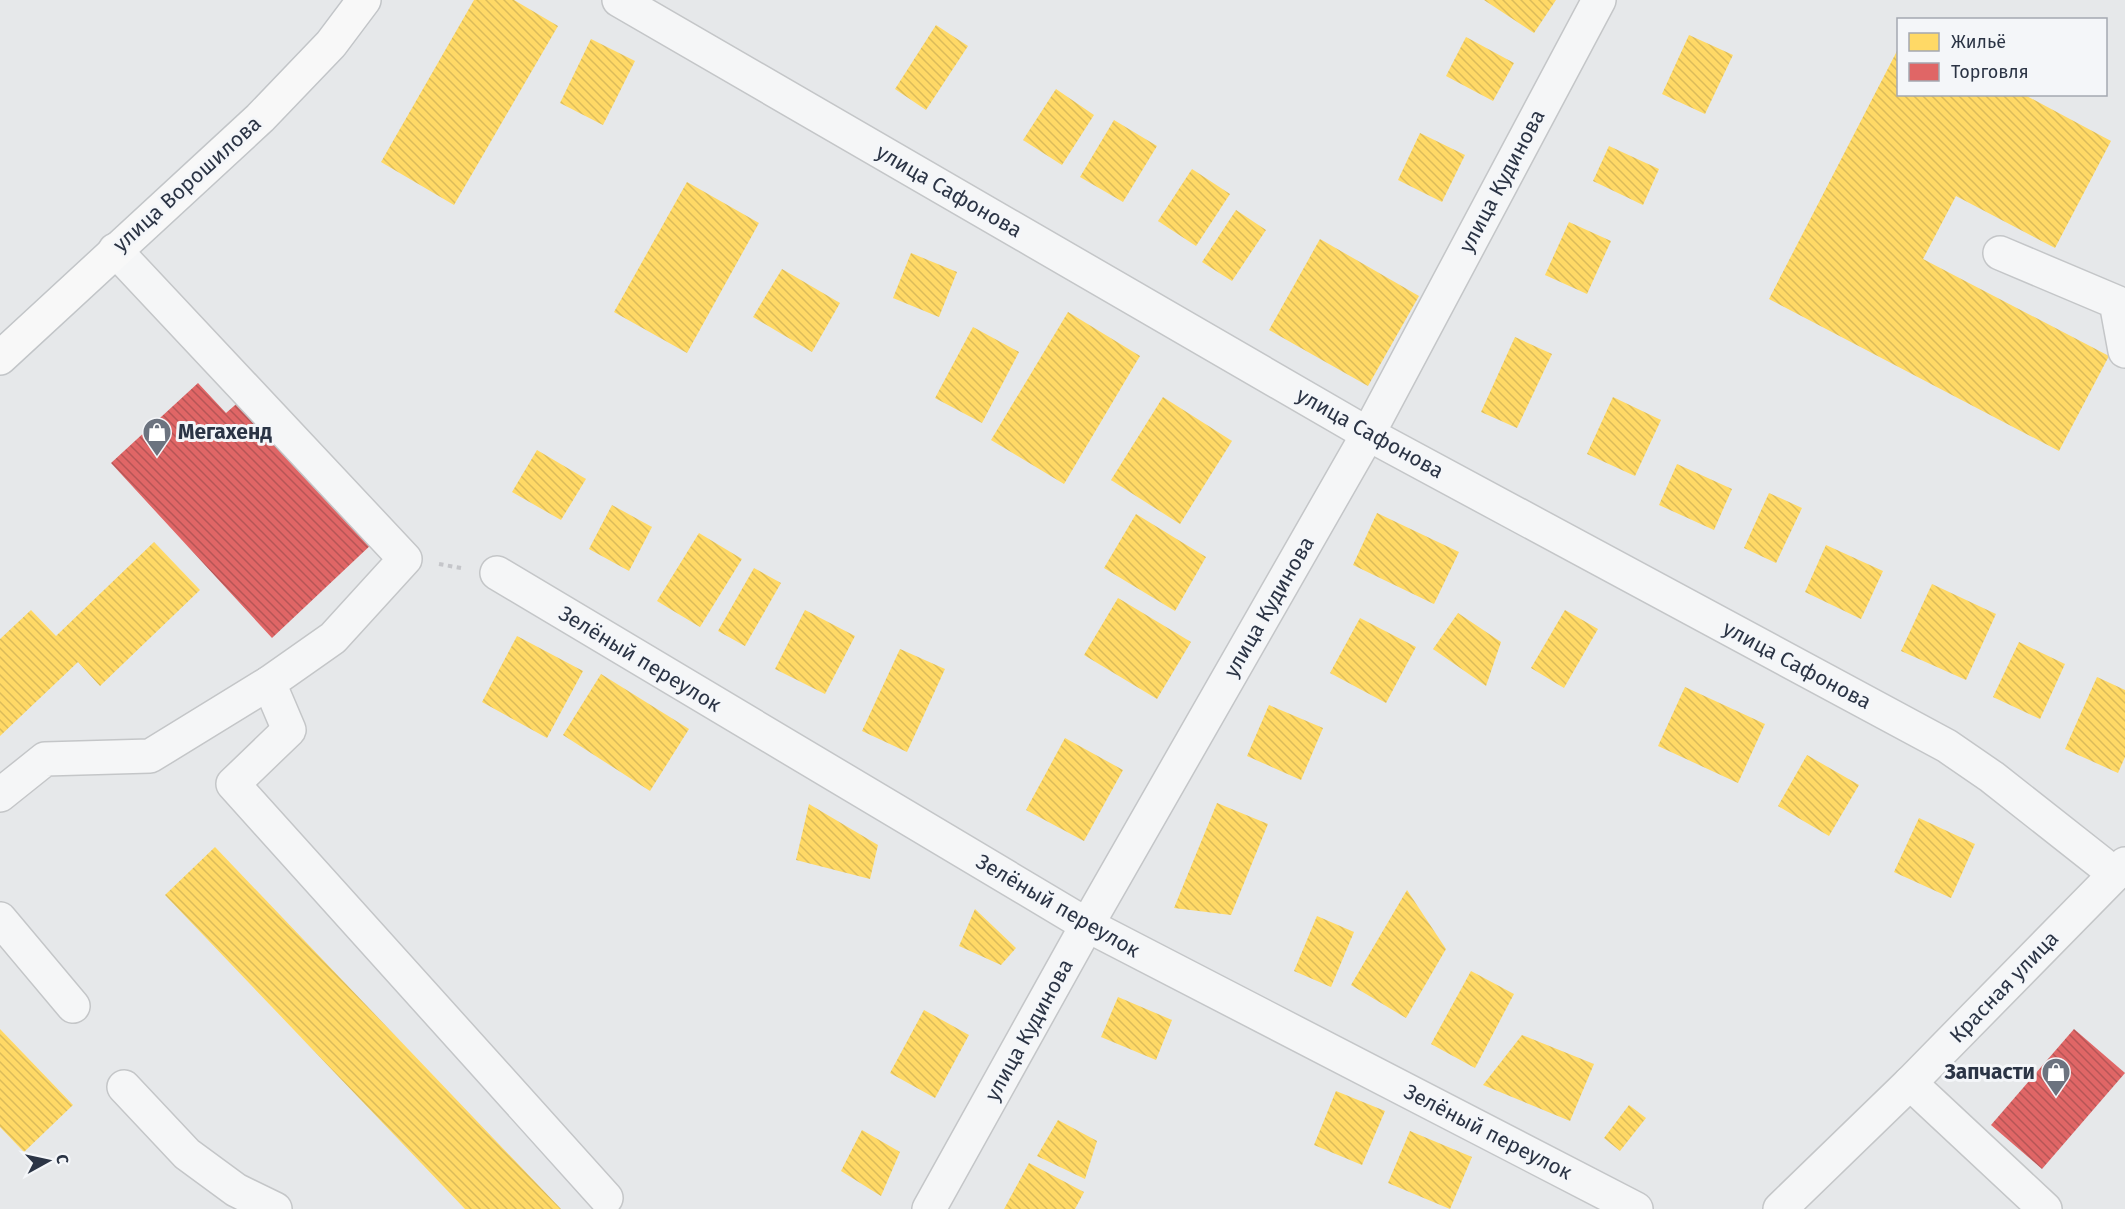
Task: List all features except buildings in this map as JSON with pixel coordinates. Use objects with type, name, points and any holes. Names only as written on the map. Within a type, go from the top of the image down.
[{"type":"main road","name":"улица Ворошилова","points":[[0,358],[225,151],[298,80],[331,44],[364,0]]},
{"type":"street","name":"улица Сафонова","points":[[619,0],[1368,434],[1947,746],[2120,869]]},
{"type":"street","name":"улица Кудинова","points":[[929,1209],[1087,925],[1368,434],[1599,0]]},
{"type":"street","points":[[0,795],[45,759],[150,756],[269,682],[333,638],[405,560],[115,250]]},
{"type":"street","points":[[2000,253],[2116,302],[2125,351]]},
{"type":"street","name":"Зелёный переулок","points":[[496,573],[1087,925],[1636,1209]]},
{"type":"street","points":[[269,682],[289,730],[233,784],[606,1198]]},
{"type":"street","name":"Красная улица","points":[[1780,1209],[1910,1083],[2120,869]]},
{"type":"street","points":[[0,919],[73,1006]]},
{"type":"street","points":[[1910,1083],[2045,1209]]},
{"type":"street","points":[[124,1087],[187,1154],[236,1190],[275,1209]]},
{"type":"path","points":[[405,560],[496,573]]},
{"type":"place","name":"Мегахенд","points":[[157,458]]},
{"type":"place","name":"Запчасти","points":[[2056,1098]]}]
